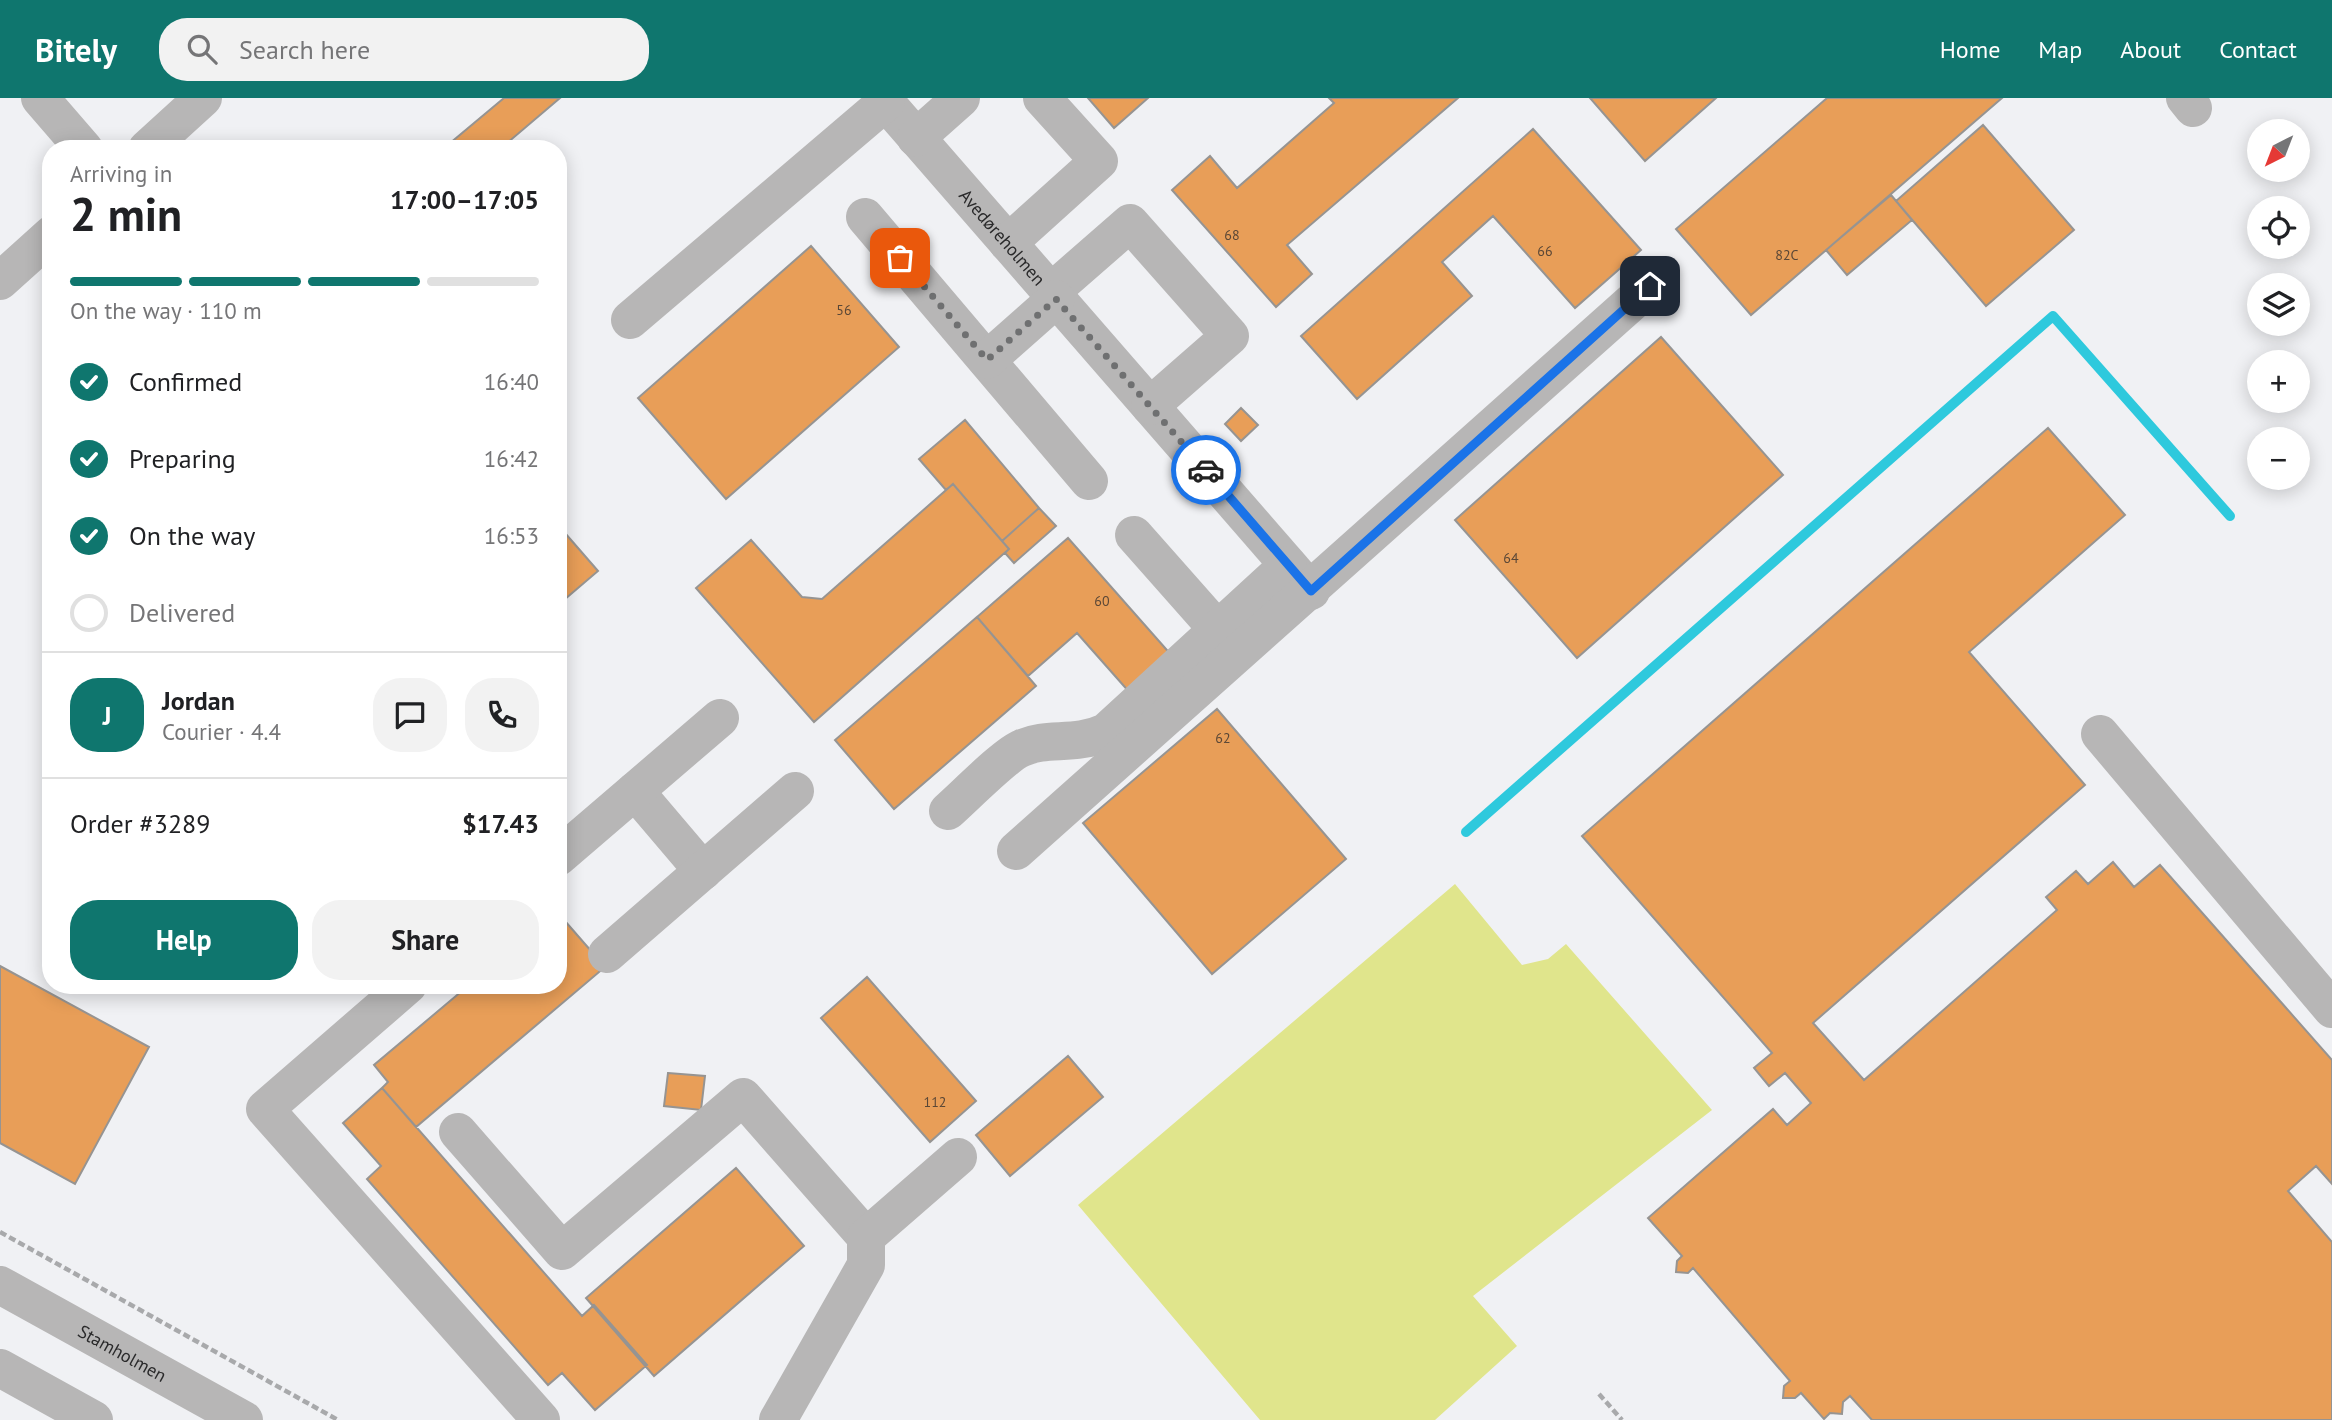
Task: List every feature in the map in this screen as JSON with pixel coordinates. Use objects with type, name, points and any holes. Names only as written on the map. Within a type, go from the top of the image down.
[{"type":"street","points":[[40,98],[76,140]]},
{"type":"street","points":[[157,140],[203,98]]},
{"type":"street","points":[[916,138],[961,98]]},
{"type":"street","points":[[1008,243],[1099,161],[1042,98]]},
{"type":"street","points":[[630,320],[884,100]]},
{"type":"street","name":"Avedøreholmen","points":[[884,100],[1299,578]]},
{"type":"street","points":[[865,217],[1089,481]]},
{"type":"street","points":[[987,360],[1130,223],[1230,336],[1150,406]]},
{"type":"street","points":[[0,281],[42,243]]},
{"type":"street","points":[[1016,851],[1299,578],[1650,286]]},
{"type":"street","points":[[1134,535],[1218,630]]},
{"type":"street","points":[[948,811],[1021,748],[1042,743],[1088,741],[1106,732],[1218,630],[1299,578]]},
{"type":"street","points":[[567,849],[720,718]]},
{"type":"street","points":[[2100,734],[2332,1009]]},
{"type":"street","points":[[635,791],[703,871]]},
{"type":"street","points":[[607,954],[795,791]]},
{"type":"street","points":[[398,994],[265,1109],[541,1420]]},
{"type":"street","points":[[458,1132],[562,1251],[743,1097],[866,1237],[866,1265],[779,1420]]},
{"type":"street","points":[[866,1237],[958,1157]]},
{"type":"street","name":"Stamholmen","points":[[0,1285],[244,1420]]},
{"type":"street","points":[[0,1368],[94,1420]]},
{"type":"path","points":[[0,1232],[338,1420]]},
{"type":"path","points":[[1599,1394],[1622,1420]]},
{"type":"green space","points":[[1455,884],[1522,965],[1548,959],[1566,944],[1712,1110],[1473,1296],[1517,1346],[1435,1420],[1260,1420],[1078,1205]]},
{"type":"building","points":[[504,98],[560,98],[511,140],[454,140]]},
{"type":"building","points":[[1088,98],[1148,98],[1114,128]]},
{"type":"building","points":[[1329,98],[1458,98],[1287,245],[1312,274],[1276,307],[1172,190],[1210,156],[1237,188],[1334,103]]},
{"type":"building","points":[[1590,98],[1716,98],[1645,161]]},
{"type":"building","points":[[1827,98],[2002,98],[1751,315],[1676,229]]},
{"type":"building","points":[[1983,125],[2074,230],[1986,306],[1896,201]]},
{"type":"building","points":[[1533,129],[1641,250],[1575,308],[1493,216],[1442,262],[1472,296],[1357,399],[1301,336]]},
{"type":"building","points":[[1891,195],[1912,220],[1847,275],[1826,250]]},
{"type":"building","points":[[811,246],[899,347],[726,499],[638,398]]},
{"type":"building","points":[[1661,337],[1783,475],[1577,658],[1455,520]]},
{"type":"building","points":[[1241,408],[1258,425],[1241,441],[1225,424]]},
{"type":"building","points":[[965,420],[1039,508],[1002,541],[953,484],[946,490],[919,459]]},
{"type":"building","points":[[2048,428],[2125,515],[1969,652],[2085,785],[1813,1023],[1864,1080],[2057,910],[2046,897],[2076,871],[2088,884],[2113,862],[2134,887],[2160,865],[2332,1060],[2332,1184],[2316,1166],[2288,1191],[2332,1242],[2332,1420],[1872,1420],[1850,1396],[1843,1402],[1842,1414],[1830,1413],[1824,1419],[1801,1393],[1795,1398],[1783,1398],[1784,1386],[1790,1381],[1693,1268],[1688,1273],[1676,1272],[1677,1261],[1682,1256],[1648,1218],[1773,1109],[1787,1125],[1811,1103],[1785,1073],[1769,1086],[1754,1068],[1772,1053],[1582,836]]},
{"type":"building","points":[[953,484],[1009,549],[814,722],[696,588],[751,540],[802,597],[822,599]]},
{"type":"building","points":[[1039,508],[1056,526],[1014,563],[1005,553],[1009,549],[1002,541]]},
{"type":"building","points":[[567,535],[598,571],[567,597]]},
{"type":"building","points":[[1068,538],[1173,657],[1131,694],[1077,633],[1028,676],[977,617]]},
{"type":"building","points":[[977,617],[1036,686],[894,809],[835,740]]},
{"type":"building","points":[[1217,709],[1346,859],[1212,974],[1083,823]]},
{"type":"building","points":[[567,923],[605,967],[416,1127],[382,1088],[388,1082],[374,1065],[458,994],[567,994]]},
{"type":"building","points":[[0,966],[42,989],[42,994],[52,994],[149,1047],[75,1184],[0,1143]]},
{"type":"building","points":[[867,977],[976,1101],[930,1142],[821,1018]]},
{"type":"building","points":[[1068,1056],[1103,1097],[1010,1176],[976,1135]]},
{"type":"building","points":[[668,1073],[705,1076],[701,1110],[664,1106]]},
{"type":"building","points":[[382,1088],[582,1316],[594,1305],[647,1365],[595,1410],[562,1373],[548,1385],[367,1179],[381,1166],[343,1123]]},
{"type":"building","points":[[736,1168],[804,1246],[654,1376],[586,1298]]},
{"type":"waterway","points":[[1466,832],[2053,316],[2230,516]]},
{"type":"way so far","points":[[900,258],[987,360],[1056,299],[1206,470]]},
{"type":"route","points":[[1206,470],[1311,591],[1650,286]]}]
